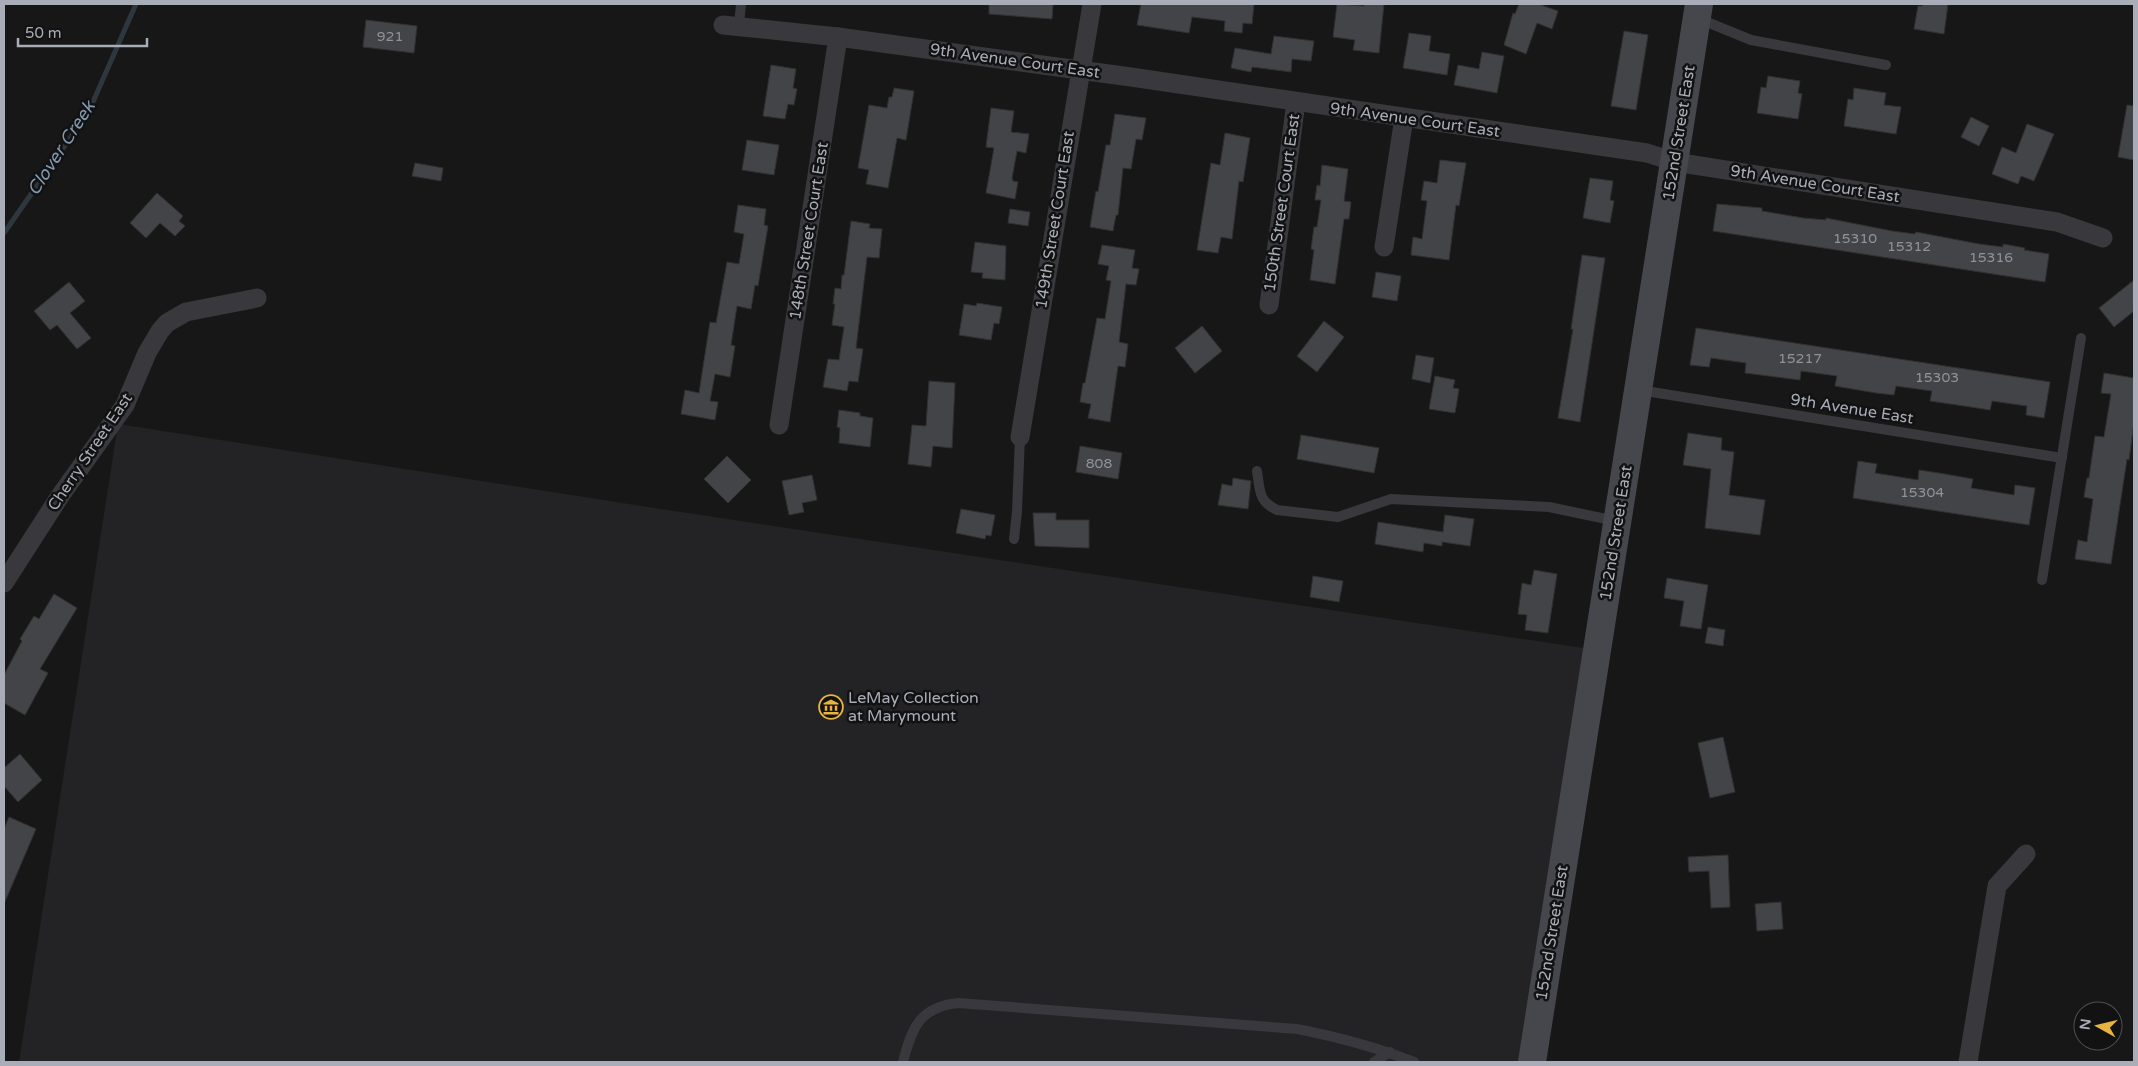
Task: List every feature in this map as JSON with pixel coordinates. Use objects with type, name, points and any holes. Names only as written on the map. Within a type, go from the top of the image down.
[{"type":"main road","name":"152nd Street East","points":[[1532,1062],[1698,11]]},
{"type":"street","name":"149th Street Court East","points":[[1020,437],[1079,70],[1092,4]]},
{"type":"street","name":"9th Avenue Court East","points":[[731,25],[838,37],[1079,70],[1648,153],[1675,162],[2057,222],[2103,238]]},
{"type":"street","name":"148th Street Court East","points":[[780,425],[838,37]]},
{"type":"street","name":"150th Street Court East","points":[[1269,305],[1296,102]]},
{"type":"street","points":[[1384,247],[1404,118]]},
{"type":"street","name":"Cherry Street East","points":[[4,583],[60,496],[125,405],[147,353],[160,330],[175,317],[186,312],[257,298]]},
{"type":"street","points":[[1968,1062],[1997,886],[2026,854]]},
{"type":"lane","points":[[731,25],[741,4]]},
{"type":"lane","points":[[1698,11],[1751,40],[1886,65]]},
{"type":"lane","points":[[2042,580],[2081,338]]},
{"type":"lane","name":"9th Avenue East","points":[[1638,390],[2062,458]]},
{"type":"lane","points":[[1014,539],[1020,437]]},
{"type":"lane","points":[[1257,471],[1262,500],[1277,510],[1338,517],[1391,499],[1549,506],[1618,521]]},
{"type":"lane","points":[[903,1062],[909,1038],[920,1020],[930,1010],[944,1004],[958,1002],[1297,1029],[1341,1038],[1390,1052],[1414,1062]]},
{"type":"lane","points":[[1374,1062],[1390,1052]]},
{"type":"shaded area","name":"LeMay Collection at Marymount","points":[[118,424],[635,505],[1583,648],[1597,653],[1532,1062],[19,1062]]},
{"type":"building","points":[[989,4],[1053,4],[1052,19],[989,14]]},
{"type":"building","points":[[1141,4],[1254,4],[1252,24],[1243,23],[1242,33],[1224,31],[1225,21],[1192,17],[1189,33],[1137,25]]},
{"type":"building","points":[[1337,4],[1364,6],[1364,4],[1384,4],[1379,53],[1353,50],[1355,40],[1333,37]]},
{"type":"building","points":[[1519,4],[1538,4],[1558,11],[1552,29],[1537,23],[1526,54],[1504,45],[1513,13],[1515,14]]},
{"type":"building","points":[[1923,4],[1948,4],[1944,34],[1914,29],[1918,6]]},
{"type":"building","points":[[366,20],[417,26],[414,53],[363,47]]},
{"type":"building","points":[[1624,31],[1648,35],[1636,110],[1611,106]]},
{"type":"building","points":[[1409,33],[1431,36],[1429,51],[1450,54],[1447,75],[1403,68]]},
{"type":"building","points":[[1274,36],[1314,41],[1311,61],[1292,59],[1291,72],[1252,67],[1251,72],[1231,68],[1235,48],[1271,54]]},
{"type":"building","points":[[1482,52],[1504,56],[1497,93],[1454,85],[1458,65],[1479,69]]},
{"type":"building","points":[[771,65],[796,69],[793,88],[797,89],[794,105],[788,104],[785,119],[763,116]]},
{"type":"building","points":[[1768,76],[1800,81],[1798,93],[1802,94],[1798,119],[1757,113],[1761,87],[1766,88]]},
{"type":"building","points":[[894,88],[914,91],[906,140],[897,138],[888,188],[866,184],[869,170],[858,168],[869,105],[887,108],[889,97],[892,97]]},
{"type":"building","points":[[1854,88],[1886,93],[1884,105],[1901,107],[1896,134],[1844,126],[1848,99],[1853,100]]},
{"type":"building","points":[[2127,105],[2134,106],[2134,160],[2118,157]]},
{"type":"building","points":[[991,108],[1014,111],[1011,132],[1029,134],[1026,153],[1017,151],[1012,178],[1013,181],[1018,182],[1015,199],[986,193],[994,148],[986,147]]},
{"type":"building","points":[[1115,114],[1146,118],[1142,140],[1136,139],[1131,169],[1123,168],[1118,215],[1116,215],[1113,231],[1090,227],[1106,145],[1110,145]]},
{"type":"building","points":[[1971,117],[1989,126],[1979,146],[1961,137]]},
{"type":"building","points":[[2027,124],[2054,134],[2034,181],[2021,176],[2018,184],[1992,174],[2002,147],[2016,153]]},
{"type":"building","points":[[1225,133],[1250,138],[1243,182],[1239,181],[1232,239],[1221,237],[1218,253],[1197,250],[1211,163],[1220,165]]},
{"type":"building","points":[[747,140],[779,145],[774,175],[742,170]]},
{"type":"building","points":[[1440,160],[1466,163],[1459,206],[1456,205],[1449,260],[1411,255],[1413,237],[1422,239],[1427,201],[1421,200],[1424,181],[1437,183]]},
{"type":"building","points":[[415,163],[443,168],[441,181],[412,176]]},
{"type":"building","points":[[1322,165],[1348,169],[1344,201],[1351,202],[1349,219],[1344,219],[1335,284],[1310,280],[1314,250],[1311,249],[1314,227],[1317,227],[1321,200],[1315,200],[1317,185],[1320,186]]},
{"type":"building","points":[[1590,178],[1613,181],[1610,200],[1614,201],[1610,223],[1583,218]]},
{"type":"building","points":[[157,193],[183,216],[179,221],[185,226],[175,236],[160,223],[146,238],[130,223]]},
{"type":"building","points":[[1717,204],[1762,208],[1762,211],[1803,218],[1826,220],[1826,218],[1892,231],[1915,234],[1916,232],[1979,244],[2003,247],[2003,244],[2025,248],[2024,250],[2049,254],[2045,282],[1713,231]]},
{"type":"building","points":[[738,205],[766,209],[764,225],[768,226],[758,286],[755,285],[751,309],[737,306],[731,345],[735,346],[730,377],[715,374],[710,401],[718,402],[715,420],[681,414],[685,390],[699,393],[710,322],[716,323],[727,262],[739,264],[744,234],[734,232]]},
{"type":"building","points":[[1010,209],[1030,212],[1028,226],[1008,223]]},
{"type":"building","points":[[851,221],[870,224],[869,228],[882,229],[879,258],[867,257],[856,348],[863,349],[858,382],[849,381],[847,391],[823,387],[828,359],[839,360],[844,327],[832,325],[835,304],[833,304],[835,288],[841,289]]},
{"type":"building","points":[[975,242],[1006,246],[1005,280],[982,278],[983,273],[971,272]]},
{"type":"building","points":[[1102,245],[1135,250],[1132,268],[1139,269],[1136,285],[1126,284],[1119,342],[1128,344],[1125,367],[1118,366],[1110,422],[1088,418],[1091,404],[1080,402],[1097,318],[1105,319],[1111,281],[1106,280],[1109,266],[1098,264]]},
{"type":"building","points":[[1582,255],[1605,258],[1580,422],[1558,418],[1573,329],[1571,329]]},
{"type":"building","points":[[1376,272],[1401,276],[1397,301],[1372,297]]},
{"type":"building","points":[[2134,280],[2134,311],[2114,327],[2099,308]]},
{"type":"building","points":[[69,282],[85,301],[70,313],[91,338],[77,349],[57,325],[50,330],[34,311]]},
{"type":"building","points":[[977,303],[1002,307],[999,324],[994,323],[991,340],[959,335],[964,304],[976,306]]},
{"type":"building","points":[[1324,321],[1344,337],[1317,372],[1297,356]]},
{"type":"building","points":[[1202,326],[1222,351],[1195,373],[1175,348]]},
{"type":"building","points":[[1696,328],[2050,382],[2044,418],[2026,415],[2027,406],[1992,401],[1990,410],[1930,401],[1932,391],[1896,386],[1894,395],[1835,386],[1837,376],[1801,371],[1800,380],[1745,373],[1746,363],[1711,358],[1709,367],[1690,365]]},
{"type":"building","points":[[1416,355],[1434,358],[1430,383],[1412,379]]},
{"type":"building","points":[[2104,373],[2134,378],[2134,422],[2111,564],[2075,559],[2078,540],[2087,542],[2093,499],[2084,497],[2087,478],[2089,478],[2095,436],[2104,437],[2111,394],[2101,393]]},
{"type":"building","points":[[1435,376],[1455,380],[1453,388],[1459,389],[1455,413],[1429,409]]},
{"type":"building","points":[[929,381],[955,383],[952,448],[933,446],[931,467],[908,464],[912,425],[926,426]]},
{"type":"building","points":[[839,410],[860,413],[860,416],[873,418],[870,447],[839,443],[840,428],[837,427]]},
{"type":"building","points":[[1688,433],[1722,438],[1721,450],[1734,452],[1729,495],[1765,500],[1760,535],[1705,528],[1711,469],[1683,465]]},
{"type":"building","points":[[1301,435],[1379,448],[1374,473],[1297,459]]},
{"type":"building","points":[[1080,446],[1122,453],[1118,479],[1076,472]]},
{"type":"building","points":[[727,456],[751,480],[728,503],[704,479]]},
{"type":"building","points":[[1858,461],[1877,464],[1875,473],[1918,480],[1919,470],[1939,473],[1973,479],[1971,488],[2014,495],[2015,485],[2035,488],[2029,525],[1853,498]]},
{"type":"building","points":[[812,475],[817,500],[802,503],[804,512],[789,515],[782,481]]},
{"type":"building","points":[[1233,478],[1251,481],[1248,509],[1218,505],[1222,484],[1232,486]]},
{"type":"building","points":[[961,509],[995,515],[991,536],[986,535],[985,539],[956,533]]},
{"type":"building","points":[[1033,513],[1056,513],[1056,520],[1089,520],[1089,548],[1035,546]]},
{"type":"building","points":[[1445,515],[1474,519],[1470,546],[1442,542],[1442,546],[1424,543],[1423,552],[1375,544],[1378,522],[1443,532]]},
{"type":"building","points":[[1534,570],[1557,574],[1548,633],[1525,630],[1527,615],[1518,614],[1522,583],[1531,585]]},
{"type":"building","points":[[1313,576],[1343,581],[1339,602],[1310,597]]},
{"type":"building","points":[[1667,578],[1708,585],[1701,629],[1680,626],[1684,601],[1664,598]]},
{"type":"building","points":[[54,594],[77,608],[40,669],[48,673],[25,715],[4,703],[4,675],[22,641],[20,639],[34,616],[39,619]]},
{"type":"building","points":[[1708,627],[1725,630],[1723,646],[1705,643]]},
{"type":"building","points":[[1723,737],[1735,792],[1710,798],[1698,743]]},
{"type":"building","points":[[20,754],[42,780],[18,802],[4,786],[4,768]]},
{"type":"building","points":[[9,817],[36,829],[4,904],[4,829]]},
{"type":"building","points":[[1728,855],[1730,907],[1711,908],[1709,871],[1689,872],[1688,857]]},
{"type":"building","points":[[1781,902],[1783,929],[1757,931],[1755,904]]},
{"type":"waterway","name":"Clover Creek","points":[[4,233],[89,111],[136,4]]},
{"type":"place","name":"LeMay Collection at Marymount","points":[[831,707]]}]
